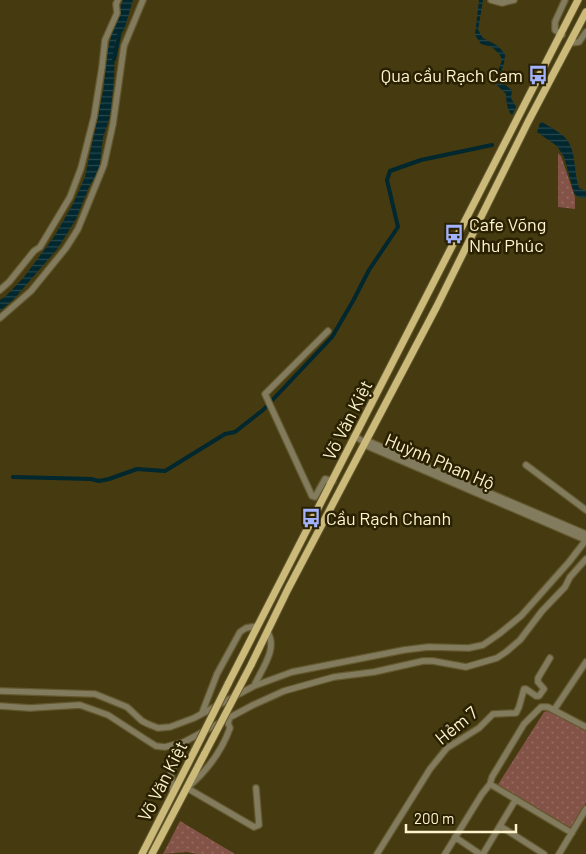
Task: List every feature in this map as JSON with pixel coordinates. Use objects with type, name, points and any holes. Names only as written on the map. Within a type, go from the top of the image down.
[{"type":"main road","name":"Võ Văn Kiệt","points":[[142,854],[562,35],[578,0]]},
{"type":"main road","name":"Võ Văn Kiệt","points":[[152,854],[586,12]]},
{"type":"main road","points":[[481,193],[489,199]]},
{"type":"street","points":[[0,290],[34,251],[40,247],[70,196],[81,168],[94,117],[105,40],[117,13],[118,0]]},
{"type":"street","points":[[0,318],[31,291],[66,248],[78,228],[104,165],[113,124],[124,46],[143,0]]},
{"type":"street","points":[[491,0],[502,3],[514,0]]},
{"type":"street","points":[[562,35],[555,30],[554,25],[565,0]]},
{"type":"street","points":[[570,43],[579,42],[586,32]]},
{"type":"street","points":[[328,331],[265,394],[312,496],[315,497],[325,479],[333,481]]},
{"type":"street","points":[[356,437],[365,442]]},
{"type":"street","name":"Huỳnh Phan Hộ","points":[[365,442],[370,442],[586,534]]},
{"type":"street","name":"Huỳnh Phan Hộ","points":[[365,442],[367,446],[375,450],[586,540]]},
{"type":"street","points":[[526,465],[586,510]]},
{"type":"street","points":[[0,691],[95,694],[127,707],[142,721],[158,728],[174,726],[254,686],[292,672],[423,648],[469,648],[484,645],[521,616],[586,540]]},
{"type":"street","points":[[0,706],[30,708],[80,705],[108,715],[156,746],[165,747],[184,742],[192,736],[284,691],[334,677],[374,672],[423,661],[466,667],[497,658],[520,640],[542,611],[565,588],[570,577],[586,559]]},
{"type":"street","points":[[202,713],[219,670],[240,632],[246,628],[258,626]]},
{"type":"street","points":[[254,686],[271,648],[272,640],[267,632]]},
{"type":"street","points":[[550,658],[538,678],[538,682],[544,689],[539,696],[543,706],[586,727]]},
{"type":"street","points":[[554,710],[586,662]]},
{"type":"street","name":"Hẻm 7","points":[[377,854],[430,769],[447,748],[480,728],[493,714],[516,712],[524,689],[539,696]]},
{"type":"street","points":[[444,854],[490,784],[492,777],[524,724],[543,706]]},
{"type":"street","points":[[230,717],[228,723],[230,728],[218,755],[203,775],[187,788],[254,827],[258,825],[256,788]]},
{"type":"street","points":[[173,794],[171,773],[184,742]]},
{"type":"street","points":[[490,784],[572,833]]},
{"type":"street","points":[[455,837],[482,854],[516,799]]},
{"type":"street","points":[[559,854],[586,809]]},
{"type":"street","points":[[500,826],[544,854]]},
{"type":"shaded area","points":[[558,153],[561,156],[575,197],[575,209],[558,207]]},
{"type":"shaded area","points":[[551,710],[586,731],[586,803],[571,828],[497,786],[544,712]]},
{"type":"shaded area","points":[[180,821],[235,854],[197,854],[187,852],[163,854]]},
{"type":"water","points":[[123,0],[133,0],[124,30],[115,40],[110,117],[103,137],[99,171],[89,187],[76,219],[58,248],[14,299],[0,311],[0,300],[24,277],[54,237],[73,204],[85,177],[104,87],[106,57],[115,21]]},
{"type":"water","points":[[479,0],[483,0],[478,30],[483,38],[498,46],[505,54],[500,78],[512,90],[511,98],[516,107],[512,115],[508,108],[506,94],[494,82],[502,60],[500,55],[492,47],[481,44],[475,35]]},
{"type":"water","points":[[542,122],[559,133],[571,146],[579,188],[586,191],[586,198],[578,197],[574,193],[564,157],[557,146],[537,132]]},
{"type":"waterway","points":[[114,59],[120,31]]},
{"type":"waterway","points":[[13,477],[91,479],[99,481],[137,469],[165,471],[225,434],[235,432],[263,410],[332,337],[369,270],[398,227],[387,180],[390,171],[421,160],[492,145]]},
{"type":"place","name":"Qua cầu Rạch Cam","points":[[538,75]]},
{"type":"place","name":"Cafe Võng Như Phúc","points":[[454,234]]},
{"type":"place","name":"Cầu Rạch Chanh","points":[[311,518]]}]
